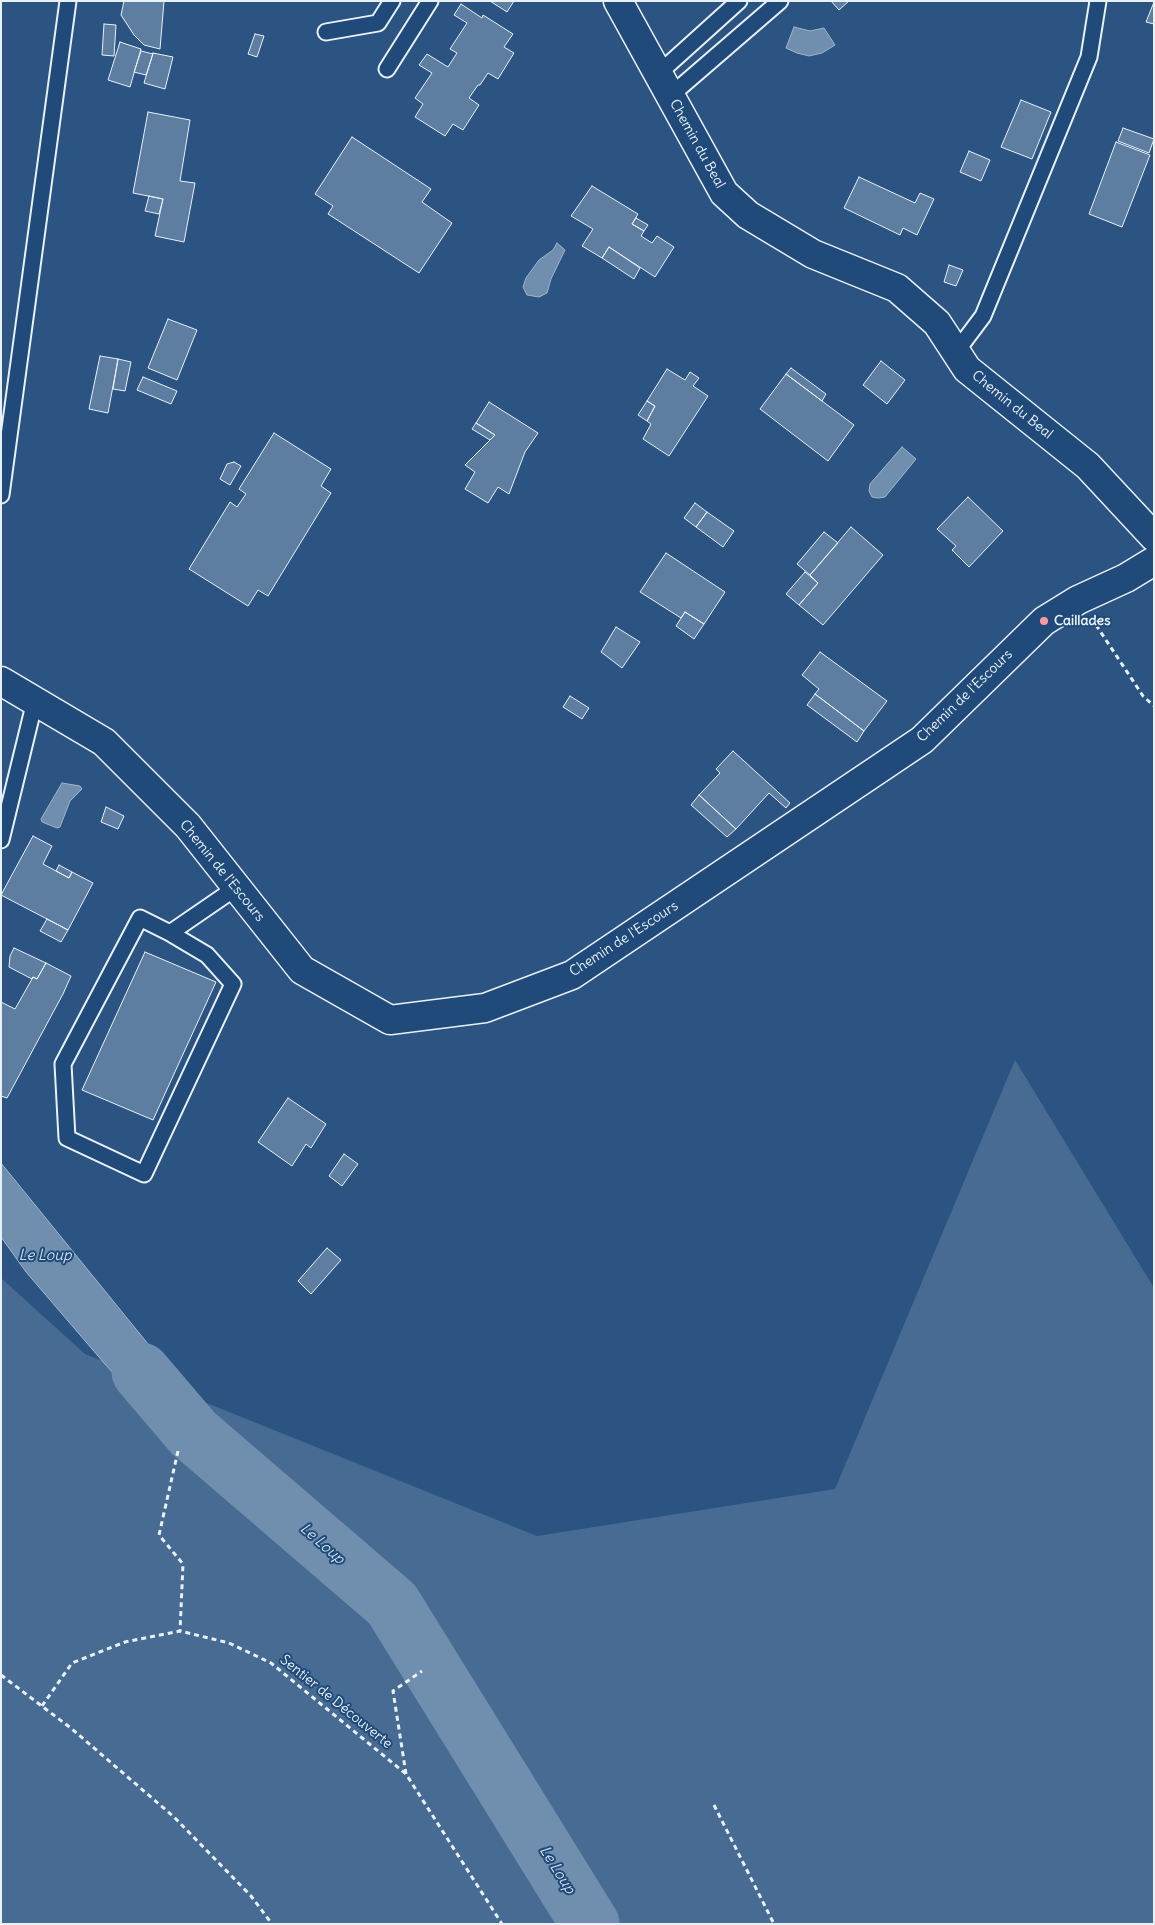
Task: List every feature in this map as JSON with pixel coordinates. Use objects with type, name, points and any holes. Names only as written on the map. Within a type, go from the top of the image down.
[{"type":"street","name":"Chemin du Beal","points":[[618,1],[724,193],[748,216],[813,254],[896,288],[937,323],[967,369],[1088,466],[1154,537]]},
{"type":"street","name":"Chemin de l'Escours","points":[[1,681],[104,742],[188,826],[302,970],[390,1020],[485,1008],[572,975],[922,740],[1044,621],[1078,600],[1138,570]]},
{"type":"lane","points":[[1,495],[68,1]]},
{"type":"lane","points":[[326,32],[378,23],[392,1]]},
{"type":"lane","points":[[387,69],[430,1]]},
{"type":"lane","points":[[664,85],[739,1]]},
{"type":"lane","points":[[664,85],[780,1]]},
{"type":"lane","points":[[956,352],[984,316],[1089,57],[1098,1]]},
{"type":"lane","points":[[1,840],[35,701]]},
{"type":"lane","points":[[170,932],[237,888]]},
{"type":"lane","points":[[140,918],[170,932],[207,955],[233,984],[144,1174],[67,1138],[63,1064],[140,918]]},
{"type":"path","points":[[1078,600],[1143,696],[1154,706]]},
{"type":"path","points":[[178,1451],[159,1535],[182,1564],[180,1631]]},
{"type":"path","name":"Sentier de Découverte","points":[[42,1706],[72,1663],[125,1642],[180,1631],[229,1643],[271,1663],[406,1774],[502,1924]]},
{"type":"path","points":[[406,1774],[393,1691],[422,1671]]},
{"type":"path","points":[[1,1675],[97,1749],[174,1817],[251,1896],[272,1924]]},
{"type":"path","points":[[714,1805],[774,1924]]},
{"type":"shaded area","points":[[1015,1060],[1154,1288],[1154,1924],[1,1924],[1,1278],[85,1354],[537,1536],[835,1489]]},
{"type":"water","points":[[794,27],[810,31],[824,28],[835,45],[822,53],[809,56],[797,53],[786,48]]},
{"type":"water","points":[[557,243],[565,250],[551,279],[547,293],[539,297],[527,295],[523,287],[526,278],[539,260],[553,250]]},
{"type":"water","points":[[902,447],[916,459],[885,497],[872,497],[869,491],[870,484]]},
{"type":"water","points":[[62,783],[80,786],[82,789],[70,801],[60,827],[57,828],[42,822],[41,819]]},
{"type":"water","name":"Le Loup","points":[[1,1163],[157,1355],[180,1397],[201,1422],[185,1444],[144,1407],[104,1363],[26,1272],[1,1237]]},
{"type":"building","points":[[124,1],[164,1],[160,49],[144,45],[134,35],[121,15]]},
{"type":"building","points":[[490,1],[514,1],[507,12]]},
{"type":"building","points":[[831,1],[849,1],[839,10]]},
{"type":"building","points":[[1154,2],[1154,24],[1146,22]]},
{"type":"building","points":[[461,4],[482,18],[483,15],[513,34],[504,47],[514,53],[498,79],[488,73],[469,98],[479,105],[463,130],[453,124],[445,136],[415,117],[423,104],[415,98],[432,73],[419,65],[427,54],[448,67],[457,53],[450,49],[467,23],[454,15]]},
{"type":"building","points":[[104,24],[116,25],[114,56],[102,55]]},
{"type":"building","points":[[255,34],[264,36],[257,57],[248,54]]},
{"type":"building","points":[[120,42],[141,49],[130,87],[108,80]]},
{"type":"building","points":[[141,51],[153,54],[146,75],[134,72]]},
{"type":"building","points":[[153,53],[173,57],[165,89],[144,83]]},
{"type":"building","points":[[1021,100],[1051,112],[1032,159],[1001,147]]},
{"type":"building","points":[[148,112],[190,120],[180,181],[195,183],[184,242],[155,236],[163,199],[133,193]]},
{"type":"building","points":[[1123,128],[1154,139],[1149,153],[1118,141]]},
{"type":"building","points":[[352,137],[431,189],[422,202],[452,223],[419,273],[328,214],[333,206],[315,194]]},
{"type":"building","points":[[1116,142],[1150,155],[1122,227],[1089,214]]},
{"type":"building","points":[[969,151],[990,160],[981,181],[960,172]]},
{"type":"building","points":[[859,177],[915,203],[920,193],[934,199],[917,235],[903,228],[900,235],[844,208]]},
{"type":"building","points":[[592,186],[638,214],[632,224],[644,231],[641,236],[652,243],[657,236],[674,247],[655,277],[609,247],[602,258],[582,246],[593,229],[571,216]]},
{"type":"building","points":[[149,196],[163,199],[159,214],[145,211]]},
{"type":"building","points":[[636,218],[648,225],[644,231],[632,224]]},
{"type":"building","points":[[609,247],[640,268],[634,279],[602,258]]},
{"type":"building","points":[[949,265],[963,270],[956,286],[944,282]]},
{"type":"building","points":[[168,319],[197,330],[177,380],[148,368]]},
{"type":"building","points":[[100,356],[118,359],[108,413],[89,409]]},
{"type":"building","points":[[118,359],[131,362],[125,391],[113,389]]},
{"type":"building","points":[[881,361],[905,380],[887,404],[863,385]]},
{"type":"building","points":[[791,368],[826,394],[822,401],[786,374]]},
{"type":"building","points":[[667,369],[685,380],[690,372],[699,378],[693,386],[708,396],[669,456],[643,439],[651,424],[647,421],[655,406],[647,401]]},
{"type":"building","points":[[786,374],[854,425],[828,461],[760,409]]},
{"type":"building","points":[[143,377],[177,391],[171,404],[137,390]]},
{"type":"building","points":[[647,401],[655,406],[647,421],[638,415]]},
{"type":"building","points":[[489,402],[538,433],[525,452],[509,494],[498,487],[488,503],[465,489],[475,472],[465,465],[495,435],[476,423]]},
{"type":"building","points":[[476,423],[495,435],[490,440],[472,429]]},
{"type":"building","points":[[274,433],[331,469],[321,486],[331,493],[268,596],[258,590],[248,606],[189,569],[230,502],[237,507],[246,494],[239,489]]},
{"type":"building","points":[[234,462],[241,466],[230,485],[220,479],[227,464]]},
{"type":"building","points":[[968,497],[1003,531],[969,567],[952,550],[956,546],[937,529]]},
{"type":"building","points":[[695,503],[707,512],[696,527],[684,518]]},
{"type":"building","points":[[707,512],[734,531],[723,547],[696,527]]},
{"type":"building","points":[[851,527],[883,555],[823,625],[799,605],[818,583],[810,575]]},
{"type":"building","points":[[824,532],[838,543],[810,575],[797,564]]},
{"type":"building","points":[[666,553],[725,592],[704,624],[685,612],[681,618],[640,592]]},
{"type":"building","points":[[805,572],[818,583],[799,605],[786,594]]},
{"type":"building","points":[[685,612],[704,624],[694,639],[676,626]]},
{"type":"building","points":[[616,627],[640,642],[622,668],[601,652]]},
{"type":"building","points":[[820,652],[887,701],[864,731],[815,694],[819,689],[802,675]]},
{"type":"building","points":[[815,694],[864,731],[857,742],[807,705]]},
{"type":"building","points":[[570,696],[589,708],[582,719],[563,707]]},
{"type":"building","points":[[733,751],[790,803],[786,808],[769,793],[736,829],[699,795],[720,773],[716,769]]},
{"type":"building","points":[[699,795],[736,829],[727,837],[691,805]]},
{"type":"building","points":[[106,807],[124,816],[118,829],[101,822]]},
{"type":"building","points":[[33,836],[52,846],[43,864],[69,878],[72,872],[93,883],[68,930],[1,895]]},
{"type":"building","points":[[59,865],[72,872],[69,878],[56,871]]},
{"type":"building","points":[[47,919],[68,930],[61,942],[40,931]]},
{"type":"building","points":[[14,948],[46,963],[37,979],[33,977],[32,979],[9,967],[10,956]]},
{"type":"building","points":[[145,952],[216,982],[153,1120],[82,1090]]},
{"type":"building","points":[[46,963],[71,976],[7,1098],[1,1096],[1,1002],[15,1009],[33,977],[37,979]]},
{"type":"building","points":[[288,1098],[326,1124],[311,1148],[306,1144],[292,1166],[258,1142]]},
{"type":"building","points":[[344,1154],[358,1164],[342,1186],[329,1176]]},
{"type":"building","points":[[327,1248],[341,1260],[311,1294],[298,1281]]},
{"type":"waterway","name":"Le Loup","points":[[141,1372],[193,1433],[392,1604],[590,1924]]},
{"type":"place","name":"Caillades","points":[[1044,621]]}]
